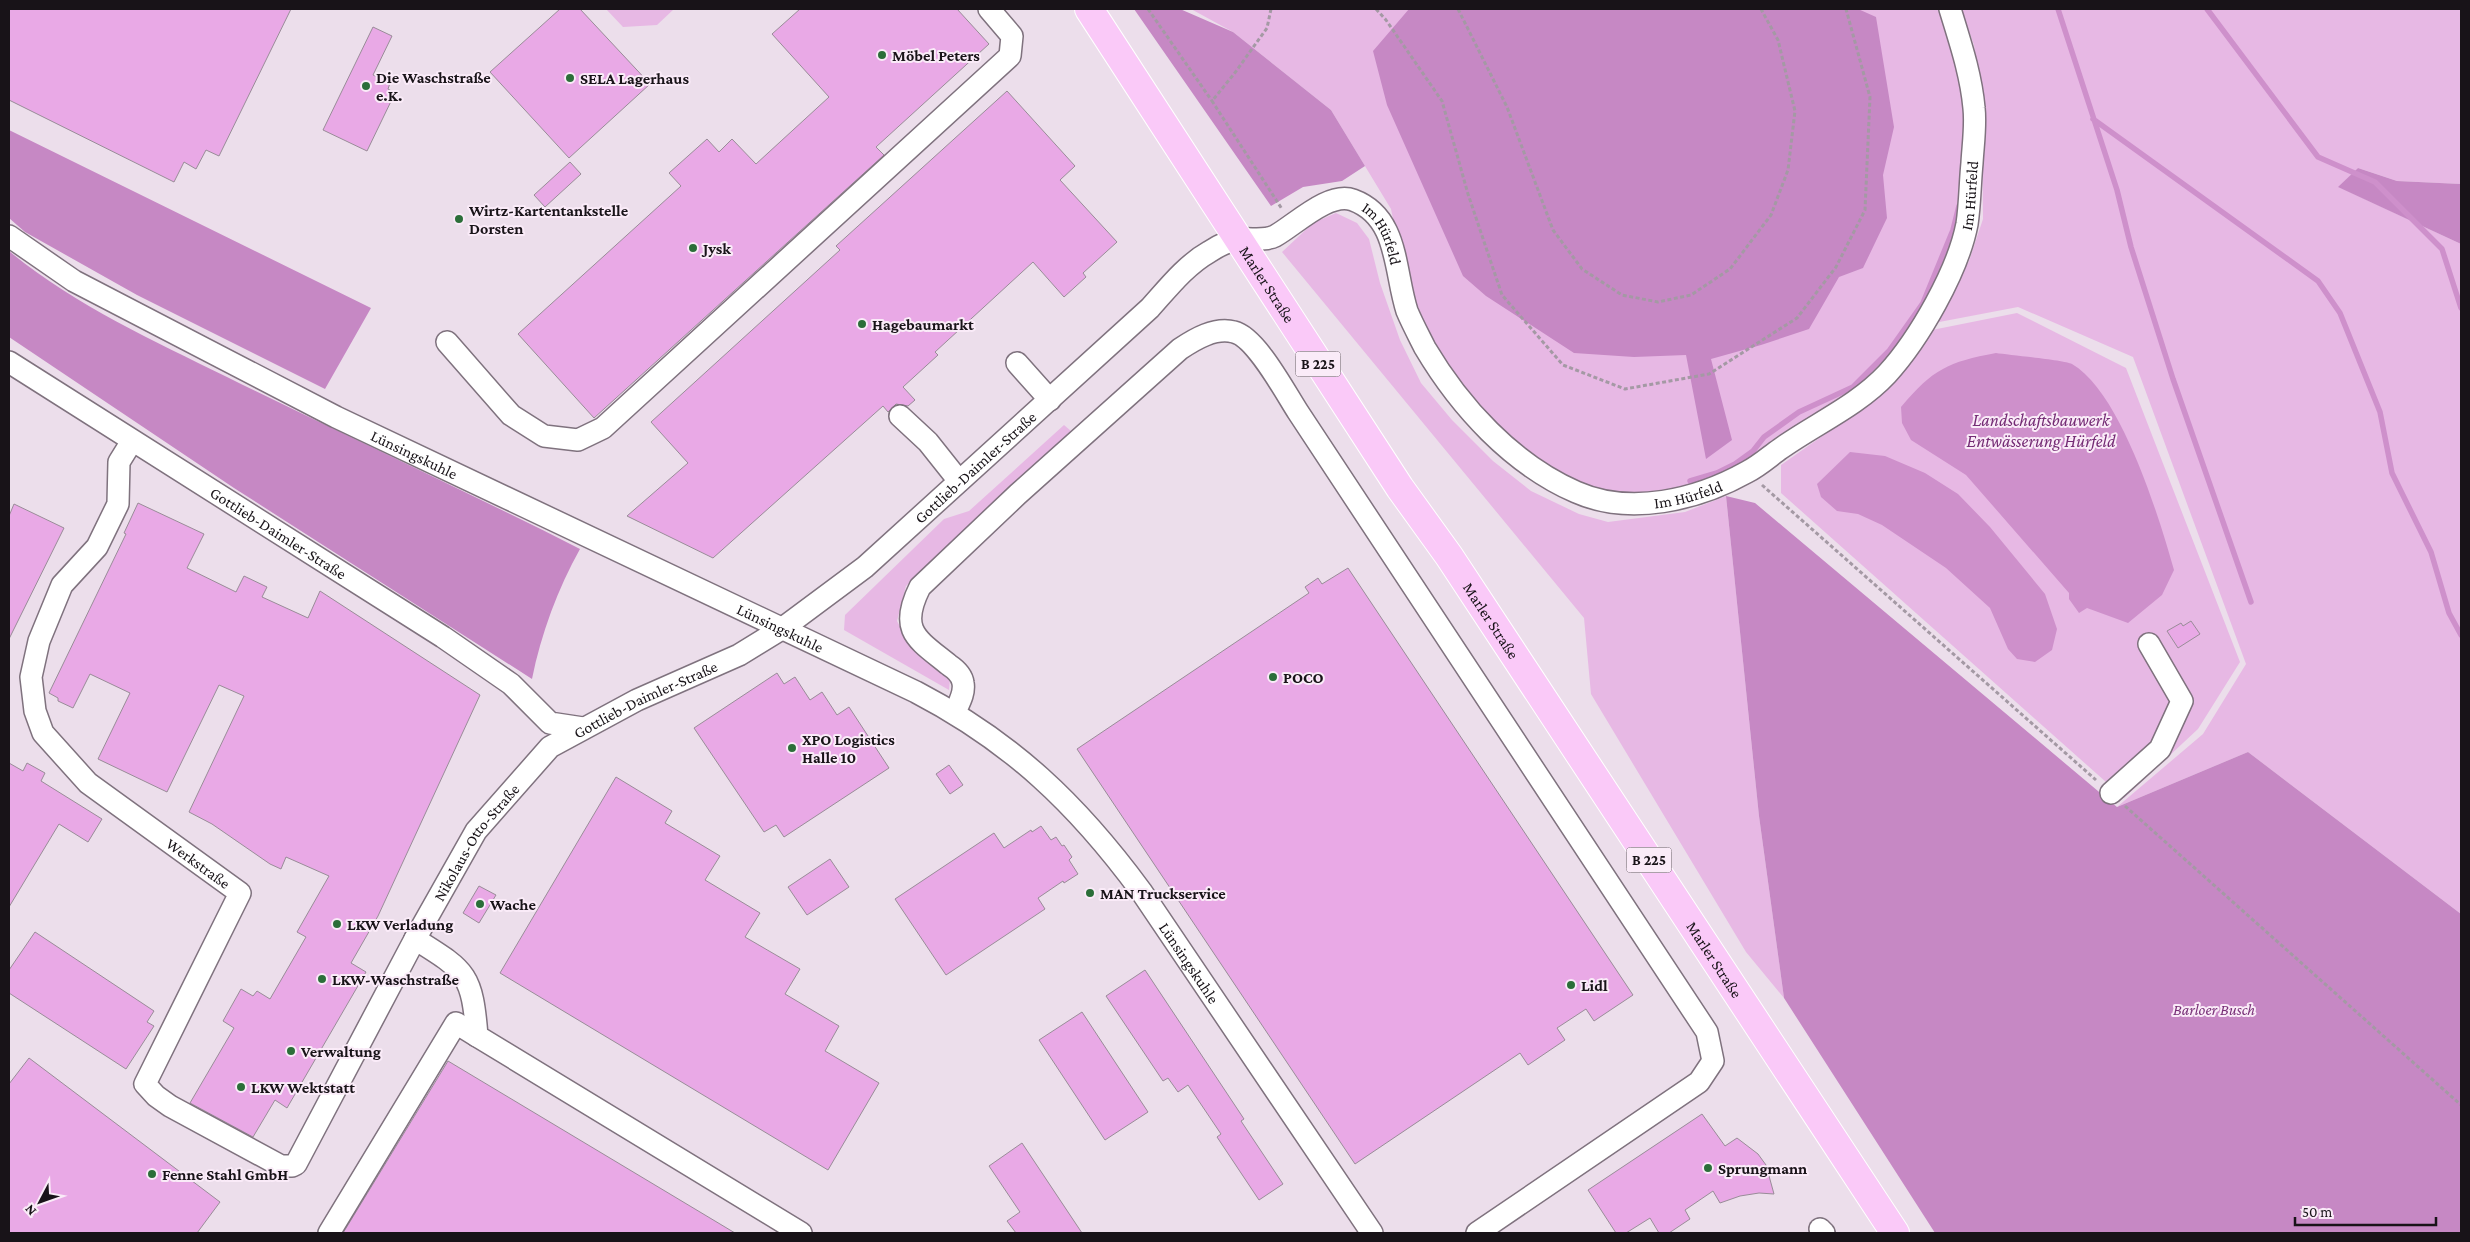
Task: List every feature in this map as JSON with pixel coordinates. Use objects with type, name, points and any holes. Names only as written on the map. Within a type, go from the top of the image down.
[{"type":"main road","name":"Marler Straße","points":[[1089,9],[1400,488],[1449,556],[1895,1233]]},
{"type":"street","points":[[447,342],[511,415],[544,436],[578,440],[603,428],[1010,56],[1012,36],[989,9]]},
{"type":"street","name":"Im Hürfeld","points":[[1237,239],[1271,238],[1332,201],[1350,198],[1373,211],[1389,231],[1408,311],[1425,347],[1447,380],[1477,417],[1512,453],[1545,477],[1580,494],[1616,503],[1650,504],[1699,494],[1748,472],[1786,444],[1836,415],[1886,375],[1923,326],[1937,300],[1954,263],[1967,225],[1975,112],[1969,69],[1950,9]]},
{"type":"street","name":"Lünsingskuhle","points":[[9,236],[74,281],[336,417],[783,628],[955,712],[1009,750],[1042,777],[1116,857],[1141,891],[1372,1233]]},
{"type":"street","name":"Gottlieb-Daimler-Straße","points":[[9,362],[443,637],[511,684],[550,722],[583,728],[637,700],[739,655],[783,628],[865,567],[1150,308],[1189,267],[1210,251],[1237,239]]},
{"type":"street","points":[[955,712],[963,694],[963,682],[957,671],[915,637],[911,620],[911,604],[920,587],[1018,494],[1180,349],[1200,336],[1216,332],[1234,332],[1248,340],[1261,356],[1707,1032],[1713,1061],[1699,1082],[1477,1233]]},
{"type":"street","points":[[1017,363],[1050,400]]},
{"type":"street","points":[[900,416],[928,442],[959,481]]},
{"type":"street","name":"Werkstraße","points":[[132,441],[119,462],[118,504],[97,547],[62,585],[39,641],[31,677],[35,711],[43,734],[88,782],[240,893],[145,1084],[156,1096],[170,1106],[281,1166],[296,1164]]},
{"type":"street","points":[[2111,793],[2160,750],[2182,701],[2149,644]]},
{"type":"street","name":"Nikolaus-Otto-Straße","points":[[296,1164],[414,939],[476,831],[550,747],[583,728]]},
{"type":"street","points":[[414,939],[454,964],[467,980],[473,998],[477,1036]]},
{"type":"street","points":[[329,1233],[456,1023],[801,1233]]},
{"type":"path","points":[[1148,9],[1212,101],[1292,224]]},
{"type":"path","points":[[1212,101],[1234,74],[1266,28],[1271,9]]},
{"type":"path","points":[[1376,9],[1386,20],[1442,101],[1468,194],[1502,295],[1563,365],[1625,389],[1709,374],[1797,318],[1836,267],[1865,210],[1870,97],[1846,9]]},
{"type":"path","points":[[1458,9],[1507,108],[1553,230],[1582,269],[1622,295],[1658,302],[1691,295],[1730,269],[1772,215],[1788,170],[1796,111],[1778,40],[1761,9]]},
{"type":"shaded area","points":[[606,9],[674,9],[657,25],[623,27]]},
{"type":"shaded area","points":[[1191,9],[1945,9],[1971,122],[1965,199],[1939,276],[1900,345],[1867,379],[1834,407],[1776,437],[1735,471],[1676,492],[1627,500],[1574,487],[1493,427],[1419,324],[1405,278],[1391,209],[1331,110],[1233,32]]},
{"type":"shaded area","points":[[1961,9],[2461,9],[2461,184],[2397,181],[2358,168],[2339,187],[2461,244],[2461,914],[2248,752],[2117,807],[2203,734],[2246,664],[2133,357],[2018,307],[1934,323],[1969,261],[1983,219],[1982,104],[1974,45]]},
{"type":"shaded area","points":[[1336,213],[1357,223],[1369,239],[1380,283],[1400,340],[1421,383],[1452,420],[1493,461],[1531,491],[1579,514],[1608,522],[1685,512],[1726,496],[1759,816],[1784,998],[1746,952],[1591,694],[1584,618],[1282,252],[1313,223]]},
{"type":"shaded area","points":[[2017,313],[2126,368],[2240,662],[2198,729],[2124,798],[1781,493],[1781,465],[1858,411],[1927,331]]},
{"type":"shaded area","points":[[1064,425],[1071,431],[906,586],[897,621],[908,642],[950,679],[949,690],[844,630],[845,615],[944,519],[969,511]]},
{"type":"green space","points":[[1134,9],[1180,9],[1233,32],[1331,110],[1365,166],[1342,181],[1303,187],[1271,206]]},
{"type":"green space","points":[[1409,9],[1858,9],[1876,17],[1894,127],[1883,175],[1887,218],[1863,268],[1839,277],[1809,329],[1711,359],[1732,440],[1706,459],[1686,355],[1634,357],[1574,353],[1486,296],[1463,276],[1387,105],[1373,51]]},
{"type":"green space","points":[[9,130],[371,308],[325,389],[137,295],[25,232],[9,218]]},
{"type":"green space","points":[[2358,168],[2397,181],[2461,184],[2461,244],[2338,187]]},
{"type":"green space","points":[[9,251],[60,288],[142,335],[580,549],[564,579],[551,612],[540,645],[532,679],[234,488],[9,337]]},
{"type":"green space","name":"Barloer Busch","points":[[1726,496],[1755,503],[2117,807],[2248,752],[2461,914],[2461,1233],[1935,1233],[1784,998],[1759,816]]},
{"type":"water","name":"Landschaftsbauwerk Entwässerung Hürfeld","points":[[1996,353],[2048,359],[2072,364],[2090,379],[2122,428],[2136,458],[2159,519],[2174,570],[2162,595],[2128,623],[2087,608],[2079,613],[2069,599],[2069,593],[1966,475],[1911,440],[1902,423],[1901,407],[1932,376],[1953,364]]},
{"type":"water","points":[[1850,452],[1885,456],[1925,473],[1958,494],[1990,527],[2045,594],[2057,629],[2052,650],[2035,662],[2017,659],[2008,649],[1990,608],[1946,568],[1882,525],[1858,514],[1837,511],[1821,497],[1817,484]]},
{"type":"building","points":[[9,9],[291,9],[219,156],[206,150],[196,169],[184,162],[174,182],[9,100]]},
{"type":"building","name":"SELA Lagerhaus","points":[[560,9],[580,9],[650,84],[569,158],[490,72]]},
{"type":"building","points":[[800,9],[957,9],[989,44],[876,147],[884,155],[594,418],[518,334],[681,186],[669,173],[707,139],[719,152],[732,139],[756,164],[829,97],[772,34]]},
{"type":"building","name":"Die Waschstraße e.K.","points":[[373,27],[392,36],[373,75],[390,83],[388,89],[395,93],[367,151],[323,130]]},
{"type":"building","name":"Hagebaumarkt","points":[[1007,91],[1075,166],[1060,180],[1117,242],[1083,273],[1086,277],[1064,297],[1033,262],[935,352],[938,355],[903,387],[915,400],[908,406],[896,404],[888,412],[883,406],[713,558],[627,516],[688,463],[651,422],[840,250],[836,246]]},
{"type":"building","points":[[570,162],[581,174],[545,207],[534,195]]},
{"type":"building","points":[[138,503],[204,534],[187,568],[236,592],[244,576],[267,587],[262,597],[308,618],[320,591],[480,695],[378,916],[351,963],[366,972],[287,1108],[275,1100],[253,1137],[190,1103],[234,1028],[223,1021],[241,989],[253,996],[257,991],[270,999],[306,937],[297,932],[329,876],[286,857],[281,869],[270,864],[212,824],[189,812],[244,696],[219,685],[167,792],[98,759],[130,693],[90,674],[73,708],[58,701],[58,698],[49,693],[126,534],[124,533]]},
{"type":"building","points":[[14,504],[64,528],[9,639],[9,516]]},
{"type":"building","points":[[1348,568],[1633,995],[1594,1021],[1586,1009],[1557,1028],[1565,1040],[1528,1065],[1520,1053],[1355,1164],[1077,749],[1309,593],[1305,587],[1318,578],[1322,584]]},
{"type":"building","points":[[2191,621],[2200,634],[2178,648],[2167,631],[2181,623],[2183,626]]},
{"type":"building","name":"XPO Logistics Halle 10","points":[[777,673],[784,684],[795,677],[810,700],[822,692],[837,715],[849,707],[889,768],[784,837],[776,825],[764,832],[694,728]]},
{"type":"building","points":[[9,763],[23,771],[27,763],[45,773],[41,781],[102,819],[88,842],[59,824],[9,907]]},
{"type":"building","points":[[949,765],[963,785],[950,794],[936,774]]},
{"type":"building","points":[[616,777],[672,811],[665,823],[720,856],[705,880],[760,913],[745,937],[800,969],[785,994],[839,1026],[825,1051],[879,1083],[828,1170],[500,973]]},
{"type":"building","points":[[1041,826],[1051,840],[1056,837],[1062,846],[1064,845],[1072,857],[1069,860],[1078,874],[1064,883],[1063,881],[1038,898],[1045,909],[946,975],[895,899],[994,833],[1004,848],[1031,830],[1032,832]]},
{"type":"building","points":[[830,859],[849,887],[807,915],[788,887]]},
{"type":"building","name":"Wache","points":[[479,886],[496,895],[479,923],[463,913]]},
{"type":"building","points":[[35,932],[154,1011],[147,1022],[154,1026],[126,1069],[9,993],[9,970]]},
{"type":"building","points":[[1145,970],[1244,1119],[1241,1121],[1283,1184],[1259,1200],[1217,1137],[1221,1134],[1188,1085],[1178,1092],[1168,1078],[1163,1081],[1106,996]]},
{"type":"building","points":[[1082,1012],[1148,1112],[1105,1140],[1039,1040]]},
{"type":"building","points":[[29,1058],[220,1202],[197,1233],[9,1233],[9,1084]]},
{"type":"building","points":[[448,1061],[735,1233],[343,1233]]},
{"type":"building","points":[[1702,1114],[1725,1146],[1737,1138],[1758,1154],[1766,1165],[1774,1194],[1759,1193],[1740,1196],[1720,1203],[1713,1191],[1685,1210],[1690,1219],[1669,1233],[1659,1233],[1650,1218],[1626,1233],[1616,1233],[1588,1190]]},
{"type":"building","points":[[1022,1143],[1082,1233],[1016,1233],[1007,1221],[1020,1212],[989,1166]]},
{"type":"waterway","points":[[2058,9],[2117,190],[2131,247],[2173,379],[2251,602]]},
{"type":"waterway","points":[[2207,9],[2318,157],[2375,182],[2442,249],[2461,308]]},
{"type":"waterway","points":[[2093,119],[2318,281],[2340,313],[2380,412],[2392,473],[2431,552],[2449,613],[2461,635]]},
{"type":"waterway","points":[[1690,481],[1717,473],[1735,464],[1753,451],[1764,437],[1799,412],[1853,387],[1889,351],[1923,303],[1953,230],[1959,206]]},
{"type":"place","name":"Möbel Peters","points":[[882,55]]},
{"type":"place","name":"SELA Lagerhaus","points":[[570,78]]},
{"type":"place","name":"Die Waschstraße e.K.","points":[[366,86]]},
{"type":"place","name":"Wirtz-Kartentankstelle Dorsten","points":[[459,219]]},
{"type":"place","name":"Jysk","points":[[693,248]]},
{"type":"place","name":"Hagebaumarkt","points":[[862,324]]},
{"type":"place","name":"POCO","points":[[1273,677]]},
{"type":"place","name":"XPO Logistics Halle 10","points":[[792,748]]},
{"type":"place","name":"MAN Truckservice","points":[[1090,893]]},
{"type":"place","name":"Wache","points":[[480,904]]},
{"type":"place","name":"LKW Verladung","points":[[337,924]]},
{"type":"place","name":"LKW-Waschstraße","points":[[322,979]]},
{"type":"place","name":"Lidl","points":[[1571,985]]},
{"type":"place","name":"Verwaltung","points":[[291,1051]]},
{"type":"place","name":"LKW Wektstatt","points":[[241,1087]]},
{"type":"place","name":"Sprungmann","points":[[1708,1168]]},
{"type":"place","name":"Fenne Stahl GmbH","points":[[152,1174]]}]
